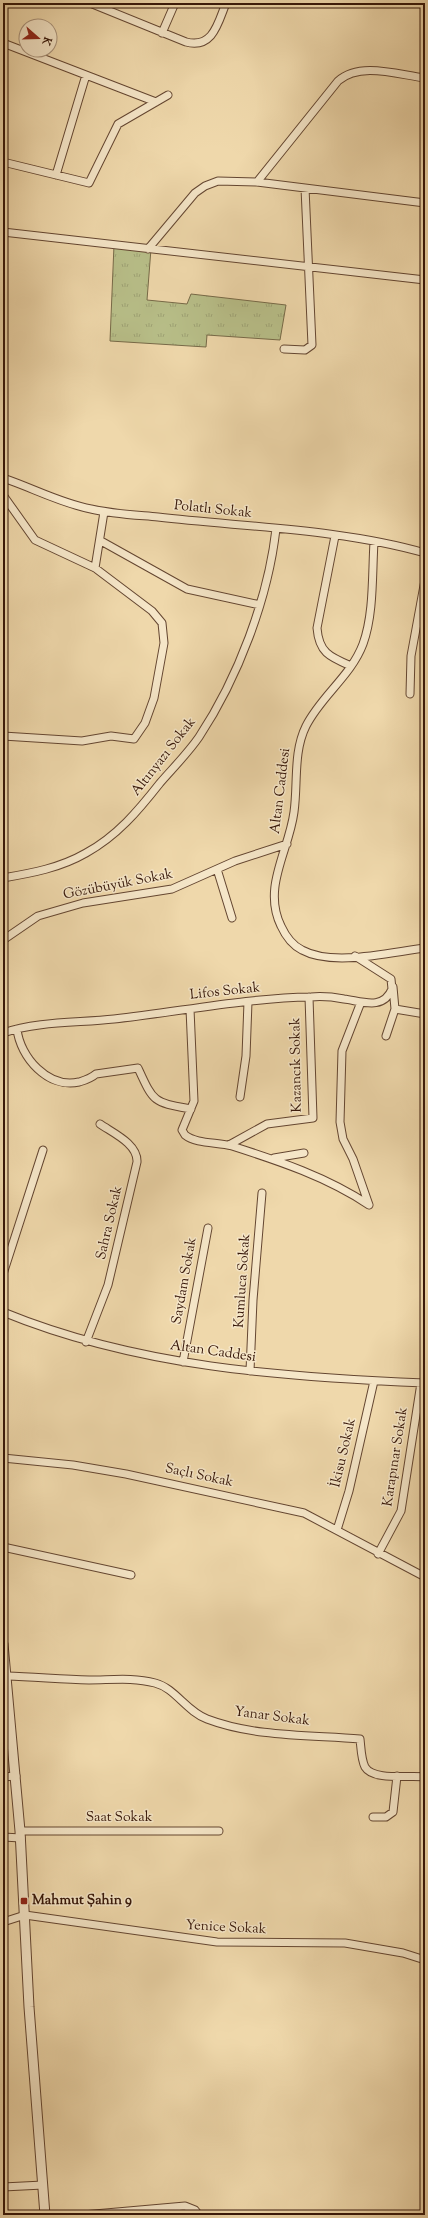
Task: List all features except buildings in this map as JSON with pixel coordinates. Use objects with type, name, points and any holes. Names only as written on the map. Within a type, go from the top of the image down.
[{"type":"street","points":[[92,3],[186,42],[203,43],[214,33],[226,3]]},
{"type":"street","points":[[162,33],[175,3]]},
{"type":"street","points":[[3,43],[156,102]]},
{"type":"street","points":[[257,182],[338,81],[345,75],[364,70],[425,78]]},
{"type":"street","points":[[56,175],[86,75]]},
{"type":"street","points":[[3,162],[89,183],[118,124],[168,95]]},
{"type":"street","points":[[148,249],[195,193],[205,186],[225,180],[257,182],[425,203]]},
{"type":"street","points":[[284,349],[305,350],[312,345],[305,188]]},
{"type":"street","points":[[3,232],[425,280]]},
{"type":"street","name":"Polatlı Sokak","points":[[3,478],[65,502],[104,512],[335,536],[374,542],[425,553]]},
{"type":"street","points":[[3,494],[35,540],[95,568],[152,611],[159,619],[163,627],[164,643],[154,698],[145,722],[134,739],[111,736],[82,741],[3,736]]},
{"type":"street","points":[[95,568],[101,541],[104,512]]},
{"type":"street","name":"Altınyazı Sokak","points":[[3,878],[42,871],[73,860],[109,838],[135,815],[198,737],[233,673],[260,605],[270,566],[276,529]]},
{"type":"street","points":[[335,536],[318,628],[318,641],[328,655],[351,666]]},
{"type":"street","points":[[101,541],[193,592],[260,605]]},
{"type":"street","name":"Altan Caddesi","points":[[374,542],[368,624],[363,644],[351,666],[310,718],[304,731],[299,750],[294,813],[287,844],[276,874],[274,900],[277,918],[288,939],[297,947],[315,955],[334,957],[356,956],[425,948]]},
{"type":"street","points":[[410,694],[411,656],[425,580]]},
{"type":"street","name":"Gözübüyük Sokak","points":[[3,940],[38,916],[83,903],[164,891],[180,887],[235,861],[287,844]]},
{"type":"street","points":[[217,869],[232,918]]},
{"type":"street","points":[[356,956],[386,974],[391,979],[395,1010],[386,1036]]},
{"type":"street","name":"Lifos Sokak","points":[[3,1033],[16,1029],[115,1019],[248,1002],[309,997],[335,998],[372,1004],[383,1000],[390,993],[393,986]]},
{"type":"street","name":"Kazancık Sokak","points":[[229,1145],[267,1124],[313,1118],[309,997]]},
{"type":"street","points":[[240,1097],[246,1056],[248,1002]]},
{"type":"street","points":[[190,1009],[194,1101],[182,1130],[185,1135],[196,1140],[229,1145],[272,1158],[339,1187],[369,1205],[353,1159],[343,1139],[340,1122],[342,1051],[361,1002]]},
{"type":"street","points":[[395,1010],[425,1014]]},
{"type":"street","points":[[16,1029],[21,1046],[27,1056],[44,1074],[53,1079],[75,1083],[91,1079],[96,1074],[138,1068],[154,1099],[162,1103],[191,1109]]},
{"type":"street","name":"Sahra Sokak","points":[[86,1342],[108,1285],[137,1162],[136,1154],[126,1141],[100,1124]]},
{"type":"street","points":[[3,1274],[44,1150]]},
{"type":"street","points":[[272,1158],[304,1153]]},
{"type":"street","name":"Kumluca Sokak","points":[[250,1371],[253,1300],[262,1193]]},
{"type":"street","name":"Saydam Sokak","points":[[183,1362],[208,1228]]},
{"type":"street","name":"Altan Caddesi","points":[[3,1312],[86,1342],[183,1362],[298,1377],[423,1383]]},
{"type":"street","name":"İkisu Sokak","points":[[337,1530],[349,1491],[374,1381]]},
{"type":"street","name":"Karapınar Sokak","points":[[378,1554],[401,1511],[423,1383]]},
{"type":"street","name":"Saçlı Sokak","points":[[3,1458],[73,1465],[153,1480],[304,1513],[378,1554],[425,1577]]},
{"type":"street","points":[[3,1547],[131,1575]]},
{"type":"street","points":[[3,1648],[16,1776],[45,2215]]},
{"type":"street","name":"Yanar Sokak","points":[[7,1676],[90,1680],[128,1679],[155,1683],[167,1688],[191,1711],[213,1721],[244,1729],[360,1739],[365,1766],[369,1771],[379,1776],[425,1777]]},
{"type":"street","points":[[3,1776],[16,1776]]},
{"type":"street","points":[[372,1817],[386,1817],[393,1812],[398,1776]]},
{"type":"street","name":"Saat Sokak","points":[[3,1838],[20,1835],[219,1831]]},
{"type":"street","points":[[3,1922],[24,1915]]},
{"type":"street","name":"Yenice Sokak","points":[[24,1915],[223,1943],[345,1942],[402,1953],[425,1960]]},
{"type":"street","points":[[3,2187],[43,2185]]},
{"type":"street","points":[[83,2215],[185,2206],[195,2210],[199,2215]]},
{"type":"green space","points":[[114,245],[151,249],[147,300],[187,304],[191,294],[286,305],[280,340],[207,335],[206,347],[110,341]]},
{"type":"place","name":"Mahmut Şahin 9","points":[[24,1901]]}]
